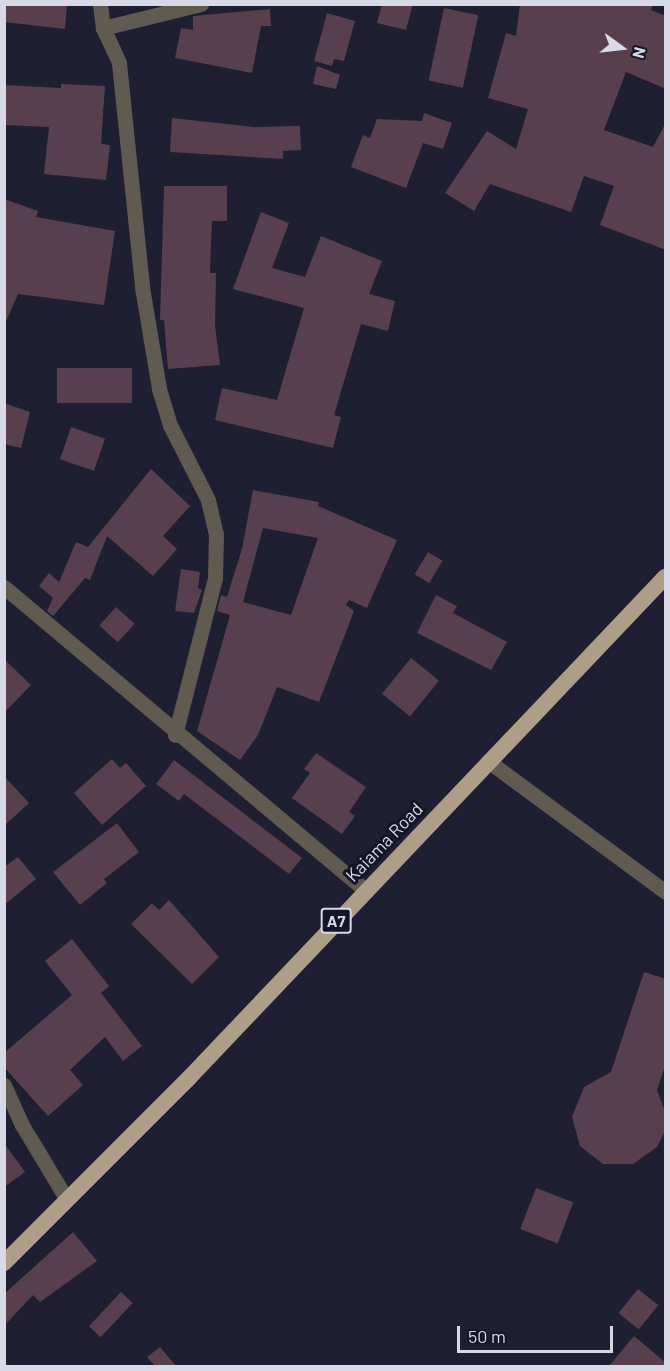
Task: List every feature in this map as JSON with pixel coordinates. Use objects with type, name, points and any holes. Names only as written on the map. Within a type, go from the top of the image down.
[{"type":"highway","name":"Kaiama Road","points":[[4,1263],[66,1198],[189,1078],[364,890],[666,576]]},
{"type":"street","points":[[100,4],[103,28],[119,63],[142,287],[159,388],[170,425],[208,500],[216,534],[215,578],[175,735]]},
{"type":"street","points":[[103,28],[201,4]]},
{"type":"street","points":[[4,587],[175,735],[364,890]]},
{"type":"street","points":[[488,762],[666,892]]},
{"type":"street","points":[[4,1085],[22,1125],[66,1198]]},
{"type":"building","points":[[4,4],[67,4],[65,29],[4,22]]},
{"type":"building","points":[[382,4],[413,4],[406,30],[377,23]]},
{"type":"building","points":[[520,4],[653,4],[651,10],[666,16],[666,89],[626,72],[604,130],[653,147],[666,122],[666,250],[600,225],[614,186],[584,176],[571,212],[490,184],[474,211],[445,193],[487,131],[516,149],[528,109],[488,98],[506,33],[516,36]]},
{"type":"building","points":[[444,8],[478,15],[463,88],[429,80]]},
{"type":"building","points":[[270,9],[271,26],[261,26],[252,73],[175,58],[181,28],[193,30],[193,16]]},
{"type":"building","points":[[327,13],[355,21],[344,61],[334,59],[332,66],[314,61]]},
{"type":"building","points":[[317,66],[340,75],[336,89],[313,84]]},
{"type":"building","points":[[61,84],[105,86],[101,144],[110,145],[106,180],[44,174],[49,127],[4,125],[4,85],[61,88]]},
{"type":"building","points":[[424,113],[452,123],[443,149],[423,143],[406,188],[351,167],[363,135],[370,138],[377,119],[422,121]]},
{"type":"building","points":[[172,118],[254,127],[300,126],[301,150],[283,151],[283,159],[170,152]]},
{"type":"building","points":[[164,186],[227,186],[227,221],[212,221],[210,273],[216,273],[215,326],[220,365],[168,369],[164,320],[160,320]]},
{"type":"building","points":[[4,199],[38,211],[36,217],[115,231],[104,305],[18,294],[4,326]]},
{"type":"building","points":[[261,212],[289,223],[272,268],[305,277],[321,236],[382,261],[369,294],[395,301],[388,331],[361,324],[334,415],[341,417],[333,448],[215,420],[222,388],[277,400],[304,308],[233,289]]},
{"type":"building","points":[[57,368],[132,368],[132,403],[57,403]]},
{"type":"building","points":[[4,403],[30,412],[21,448],[4,444]]},
{"type":"building","points":[[71,427],[105,439],[94,471],[60,459]]},
{"type":"building","points":[[151,469],[190,506],[163,536],[177,549],[153,576],[107,536],[90,580],[85,578],[53,616],[47,611],[53,598],[39,586],[49,573],[59,582],[76,542],[88,547]]},
{"type":"building","points":[[253,490],[319,502],[318,506],[397,540],[367,608],[349,600],[346,605],[354,611],[319,702],[277,687],[258,735],[240,760],[197,731],[230,615],[217,611],[221,595],[227,597],[242,549]],"holes":[[[263,528],[318,538],[291,615],[243,602]]]},
{"type":"building","points":[[428,552],[443,561],[429,583],[415,574]]},
{"type":"building","points":[[181,569],[200,572],[198,588],[202,590],[194,613],[175,611]]},
{"type":"building","points":[[436,595],[457,606],[453,613],[507,642],[491,670],[417,633]]},
{"type":"building","points":[[116,607],[135,624],[118,642],[99,626]]},
{"type":"building","points":[[411,658],[439,681],[410,716],[382,694]]},
{"type":"building","points":[[4,659],[31,685],[4,713]]},
{"type":"building","points":[[316,753],[366,787],[349,812],[355,816],[342,834],[292,798],[310,773],[304,769]]},
{"type":"building","points":[[112,759],[120,768],[126,763],[146,786],[102,825],[74,793]]},
{"type":"building","points":[[174,760],[302,858],[289,874],[184,794],[179,801],[156,784]]},
{"type":"building","points":[[4,776],[29,803],[4,826]]},
{"type":"building","points":[[117,823],[139,852],[104,879],[107,883],[80,905],[53,872]]},
{"type":"building","points":[[18,857],[36,879],[4,905],[4,867]]},
{"type":"building","points":[[169,900],[219,957],[192,984],[131,924],[152,903],[159,910]]},
{"type":"building","points":[[72,939],[109,986],[101,993],[142,1046],[123,1061],[105,1037],[70,1070],[83,1085],[48,1116],[4,1067],[4,1053],[72,995],[45,961]]},
{"type":"building","points":[[644,972],[666,979],[666,1063],[657,1090],[666,1114],[664,1133],[657,1147],[633,1164],[603,1164],[580,1146],[572,1117],[584,1087],[611,1072]]},
{"type":"building","points":[[4,1143],[25,1172],[4,1187]]},
{"type":"building","points":[[536,1188],[573,1202],[558,1243],[520,1229]]},
{"type":"building","points":[[73,1232],[97,1261],[40,1302],[33,1295],[4,1326],[4,1294]]},
{"type":"building","points":[[638,1289],[658,1305],[639,1329],[618,1313]]},
{"type":"building","points":[[121,1292],[133,1303],[101,1337],[89,1326]]},
{"type":"building","points":[[634,1336],[666,1363],[666,1366],[609,1366]]},
{"type":"building","points":[[160,1347],[176,1366],[155,1366],[147,1357]]}]
